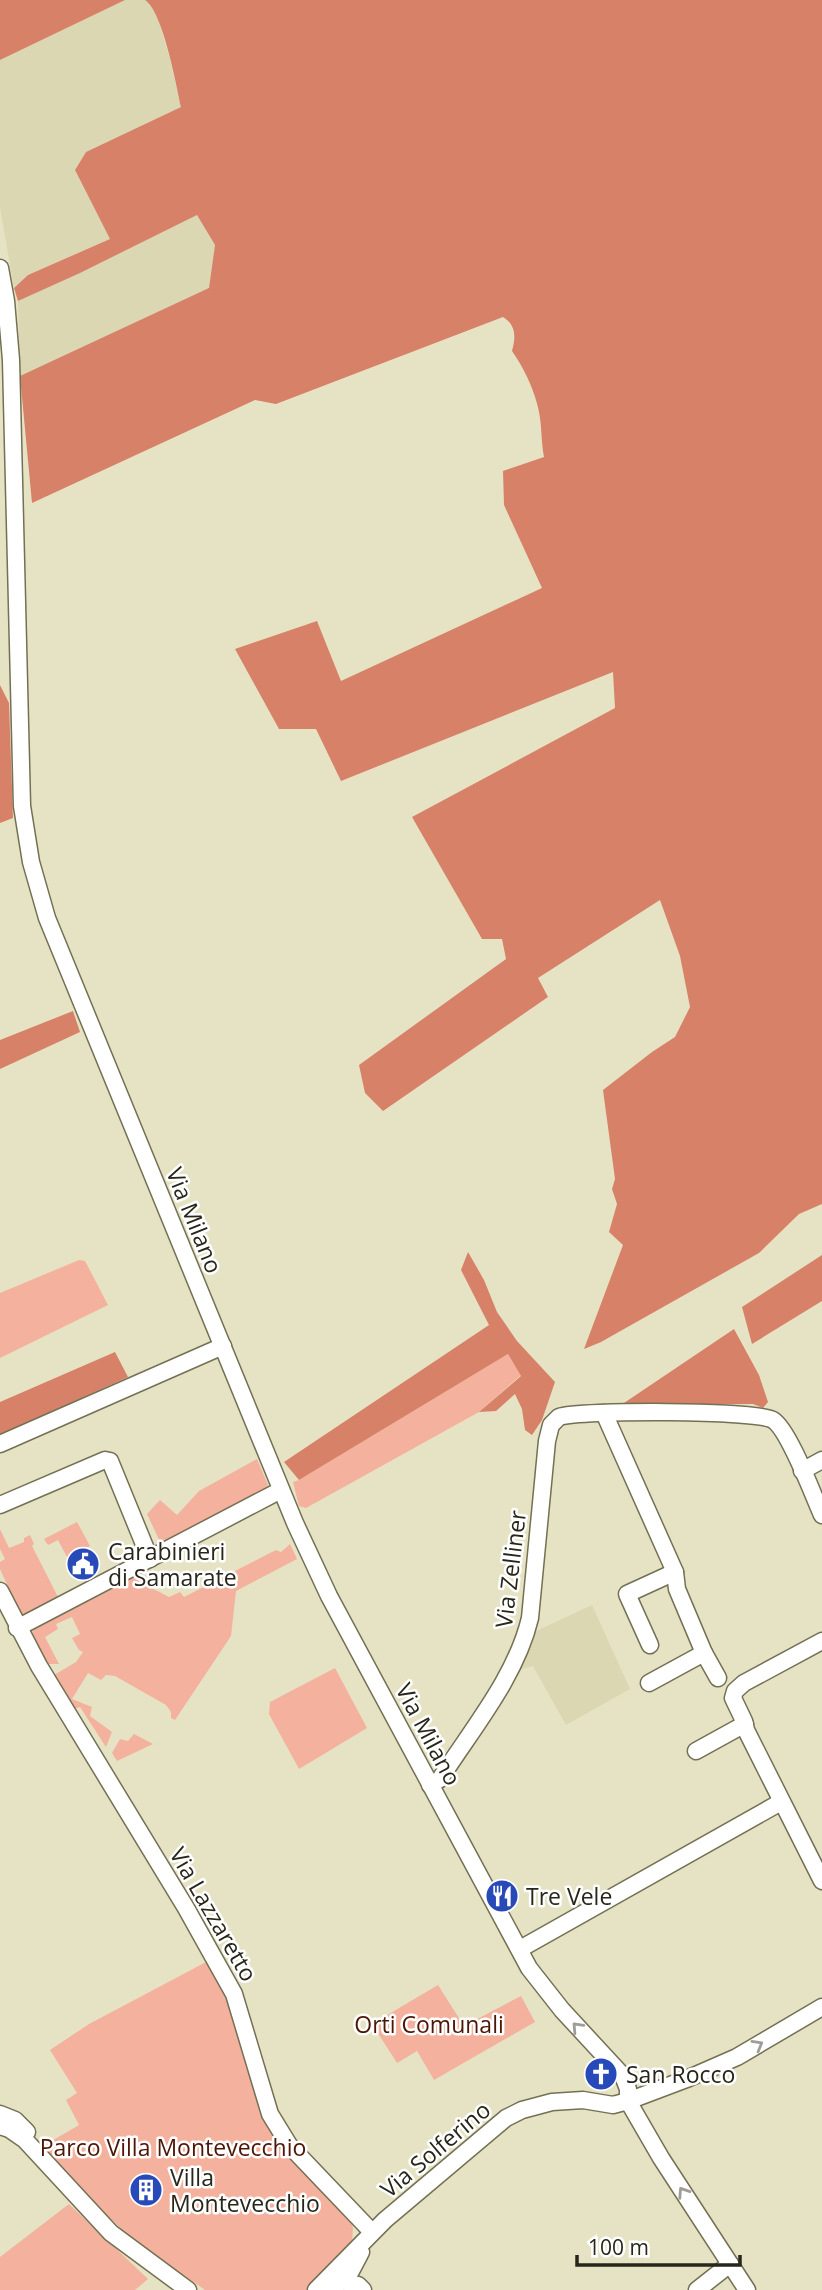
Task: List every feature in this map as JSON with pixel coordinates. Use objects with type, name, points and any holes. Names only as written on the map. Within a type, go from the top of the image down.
[{"type":"street","name":"Via Milano","points":[[0,268],[6,301],[10,360],[21,786],[31,862],[51,928],[281,1490],[329,1596],[520,1949],[545,1989],[623,2076],[628,2089],[628,2101],[747,2290]]},
{"type":"street","points":[[0,1444],[223,1346]]},
{"type":"street","points":[[718,1678],[704,1653],[677,1589],[675,1572],[604,1413],[733,1414],[767,1417],[782,1429],[822,1514]]},
{"type":"street","name":"Via Zelliner","points":[[430,1785],[440,1779],[491,1701],[515,1661],[524,1639],[530,1618],[547,1441],[551,1425],[559,1417],[604,1413]]},
{"type":"street","points":[[0,1505],[105,1460],[110,1461],[150,1559]]},
{"type":"street","points":[[802,1471],[822,1460]]},
{"type":"street","points":[[9,1621],[150,1559],[281,1490]]},
{"type":"street","points":[[650,1645],[627,1594],[675,1572]]},
{"type":"street","name":"Via Lazzaretto","points":[[0,1591],[9,1621],[186,1908],[234,1994],[270,2114],[278,2130],[368,2238]]},
{"type":"street","points":[[822,1641],[744,1683],[733,1698],[781,1802],[822,1881]]},
{"type":"street","points":[[649,1684],[704,1653]]},
{"type":"street","points":[[695,1751],[745,1724]]},
{"type":"street","points":[[520,1949],[781,1802]]},
{"type":"street","name":"Via Solferino","points":[[329,2285],[368,2238],[492,2129],[522,2110],[569,2100],[612,2105],[628,2101],[737,2057],[822,2007]]},
{"type":"street","points":[[0,2114],[15,2119],[22,2126],[40,2155]]},
{"type":"street","points":[[0,2126],[17,2133],[40,2155],[111,2233],[188,2290]]},
{"type":"street","name":"Via Solferino","points":[[329,2285],[356,2263],[368,2238]]},
{"type":"street","points":[[356,2263],[364,2290]]},
{"type":"street","points":[[696,2290],[730,2264]]},
{"type":"street","points":[[329,2285],[358,2285],[364,2290]]},
{"type":"shaded area","points":[[0,0],[125,0],[0,60]]},
{"type":"shaded area","points":[[125,0],[145,0],[151,4],[158,18],[181,107],[86,152],[75,170],[110,239],[28,275],[14,288],[0,207],[0,60]]},
{"type":"shaded area","points":[[145,0],[822,0],[822,1204],[799,1214],[759,1253],[584,1349],[623,1245],[609,1232],[617,1204],[612,1189],[615,1179],[603,1090],[675,1037],[690,1007],[680,956],[660,900],[538,978],[548,997],[383,1111],[365,1093],[359,1065],[506,959],[502,939],[482,939],[412,817],[615,708],[613,672],[341,781],[316,729],[279,729],[235,649],[317,621],[341,681],[542,588],[504,505],[503,471],[544,457],[537,404],[521,365],[512,351],[513,328],[503,317],[276,404],[255,400],[32,503],[20,376],[209,288],[215,245],[197,215],[18,301],[14,288],[28,275],[110,239],[75,170],[86,152],[181,107],[163,33],[152,7]]},
{"type":"shaded area","points":[[197,215],[215,245],[209,289],[20,376],[18,301]]},
{"type":"shaded area","points":[[0,685],[9,703],[13,818],[0,823]]},
{"type":"shaded area","points":[[73,1011],[80,1032],[0,1069],[0,1040]]},
{"type":"shaded area","points":[[468,1252],[484,1280],[497,1312],[517,1341],[555,1382],[542,1420],[532,1435],[525,1430],[522,1409],[515,1394],[496,1411],[479,1412],[521,1376],[508,1354],[299,1480],[284,1462],[489,1325],[461,1270]]},
{"type":"shaded area","points":[[822,1255],[822,1301],[752,1344],[742,1307]]},
{"type":"shaded area","points":[[734,1329],[759,1375],[768,1402],[763,1408],[753,1404],[621,1405]]},
{"type":"shaded area","points":[[115,1352],[128,1377],[0,1435],[0,1402]]},
{"type":"shaded area","points":[[592,1605],[630,1689],[566,1725],[533,1666],[519,1670],[532,1633]]},
{"type":"green space","points":[[79,1260],[85,1261],[108,1305],[0,1358],[0,1293]]},
{"type":"green space","points":[[508,1354],[521,1375],[479,1412],[306,1508],[299,1506],[293,1482]]},
{"type":"green space","points":[[257,1459],[268,1485],[263,1493],[162,1546],[147,1514],[160,1500],[177,1515],[199,1491]]},
{"type":"green space","points":[[77,1522],[90,1546],[67,1557],[58,1540],[48,1545],[44,1539]]},
{"type":"green space","points":[[0,1529],[9,1548],[24,1542],[24,1538],[30,1535],[34,1544],[32,1546],[59,1599],[23,1617],[21,1615],[0,1569],[0,1562],[5,1559],[0,1549]]},
{"type":"green space","points":[[290,1544],[297,1559],[236,1591],[231,1636],[175,1720],[171,1718],[171,1712],[166,1705],[115,1676],[106,1675],[101,1680],[88,1673],[72,1699],[92,1707],[90,1716],[112,1732],[106,1747],[80,1707],[74,1709],[54,1675],[76,1662],[83,1652],[72,1638],[80,1634],[72,1617],[56,1624],[58,1629],[45,1637],[59,1664],[46,1664],[31,1638],[33,1630],[138,1569],[144,1584],[169,1597],[180,1592],[184,1597],[276,1550],[281,1552]]},
{"type":"green space","points":[[335,1668],[367,1728],[299,1769],[269,1714],[270,1702]]},
{"type":"green space","points":[[134,1734],[153,1744],[117,1761],[112,1753],[120,1739],[128,1741]]},
{"type":"green space","name":"Parco Villa Montevecchio","points":[[208,1961],[233,2007],[257,2100],[271,2134],[349,2215],[353,2228],[352,2242],[308,2290],[205,2290],[130,2237],[98,2207],[43,2146],[79,2125],[66,2100],[77,2093],[50,2050],[89,2024]]},
{"type":"green space","name":"Orti Comunali","points":[[438,1985],[464,2026],[521,1996],[535,2022],[434,2080],[417,2051],[397,2063],[372,2024]]},
{"type":"green space","points":[[69,2204],[148,2279],[135,2290],[0,2290],[0,2257]]},
{"type":"place","name":"Carabinieri di Samarate","points":[[83,1564]]},
{"type":"place","name":"Tre Vele","points":[[502,1896]]},
{"type":"place","name":"San Rocco","points":[[601,2074]]},
{"type":"place","name":"Villa Montevecchio","points":[[146,2190]]}]
